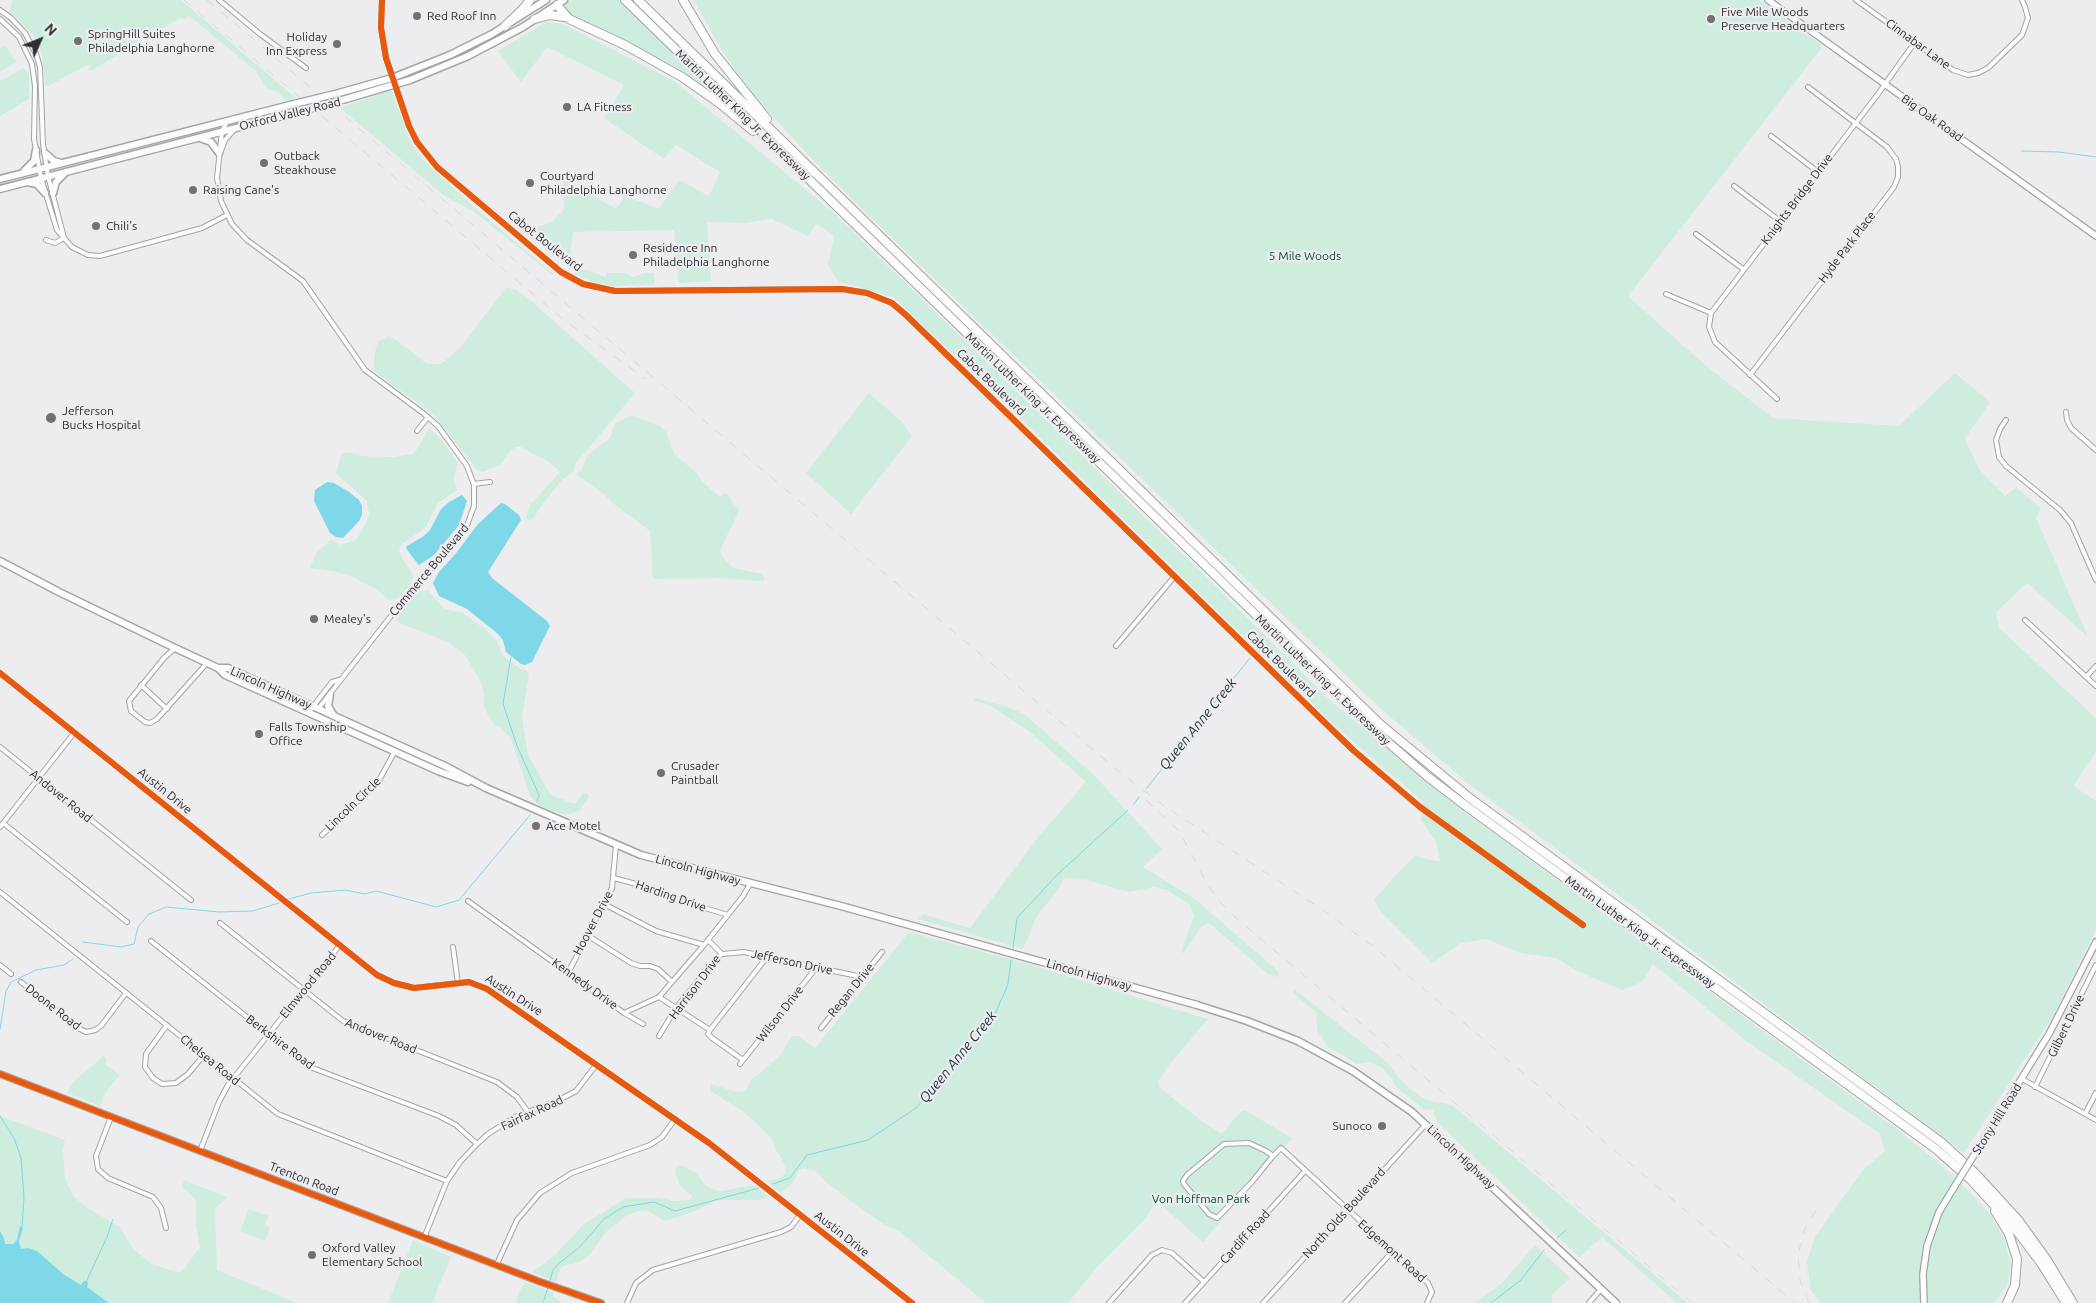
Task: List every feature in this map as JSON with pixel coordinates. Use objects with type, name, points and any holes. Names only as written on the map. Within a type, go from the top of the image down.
[{"type":"highway","points":[[505,26],[530,0]]},
{"type":"highway","name":"Martin Luther King Jr. Expressway","points":[[625,0],[1392,747],[1459,801],[1911,1129],[1971,1180],[2023,1238],[2066,1303]]},
{"type":"highway","name":"Martin Luther King Jr. Expressway","points":[[638,0],[1380,724],[1471,798],[1941,1142],[1976,1174],[2008,1209],[2038,1247],[2074,1303]]},
{"type":"highway","points":[[683,0],[715,54],[792,150]]},
{"type":"highway","points":[[558,2],[569,19]]},
{"type":"highway","points":[[535,19],[555,14],[632,48],[682,77],[732,113],[804,174]]},
{"type":"highway","points":[[1971,1180],[2001,1220],[2014,1246],[2017,1259],[2017,1278],[2007,1303]]},
{"type":"main road","name":"Oxford Valley Road","points":[[0,179],[392,78],[457,52],[505,26],[546,0]]},
{"type":"main road","name":"Oxford Valley Road","points":[[0,189],[394,86],[475,53],[535,19],[558,2]]},
{"type":"main road","points":[[196,138],[210,142],[219,156]]},
{"type":"main road","points":[[21,173],[32,164],[36,150]]},
{"type":"main road","points":[[45,153],[54,161],[65,163]]},
{"type":"main road","points":[[54,193],[56,182],[69,170]]},
{"type":"main road","points":[[26,182],[37,184],[45,193]]},
{"type":"main road","name":"Lincoln Highway","points":[[0,561],[59,592],[218,668],[225,675],[442,773],[486,788]]},
{"type":"main road","name":"Lincoln Highway","points":[[218,668],[228,668],[445,766],[486,788],[616,845],[653,858],[842,906],[1247,1021],[1298,1041],[1343,1065],[1386,1093],[1426,1124],[1616,1303]]},
{"type":"main road","points":[[330,695],[328,706],[335,717]]},
{"type":"street","points":[[219,0],[260,34],[306,68]]},
{"type":"street","name":"Cabot Boulevard","points":[[382,0],[382,38],[394,86],[412,134],[422,150],[437,167],[556,268],[583,284],[615,291],[842,289],[867,292],[892,303],[1338,737],[1386,780],[1420,807],[1583,926]]},
{"type":"street","name":"Big Oak Road","points":[[1768,0],[2096,236]]},
{"type":"street","name":"Cinnabar Lane","points":[[1856,0],[1958,73],[1968,75],[1978,74],[1988,68],[2022,35],[2028,18],[2022,0]]},
{"type":"street","points":[[0,10],[26,33],[36,54],[41,74],[45,193],[57,230],[72,247],[81,253],[100,256],[202,228],[227,215]]},
{"type":"street","points":[[0,19],[19,37],[32,64],[35,86],[34,134],[36,150],[44,168],[45,177],[54,193],[64,238]]},
{"type":"street","name":"Knights Bridge Drive","points":[[1711,313],[1915,42]]},
{"type":"street","name":"Hyde Park Place","points":[[1750,375],[1896,183],[1898,166],[1894,155],[1887,147],[1808,87]]},
{"type":"street","name":"Commerce Boulevard","points":[[229,121],[222,131],[218,185],[227,215],[232,224],[247,240],[303,281],[365,370],[428,417],[445,435],[467,466],[474,484],[474,506],[466,528],[339,680],[330,695],[315,708]]},
{"type":"street","name":"Commerce Boulevard","points":[[219,156],[225,140],[237,127]]},
{"type":"street","points":[[1771,136],[1818,172]]},
{"type":"street","points":[[1734,186],[1780,220]]},
{"type":"street","points":[[1696,234],[1743,269]]},
{"type":"street","points":[[46,240],[56,243],[64,238]]},
{"type":"street","points":[[1666,294],[1711,313],[1709,327],[1715,342],[1777,399]]},
{"type":"street","points":[[2066,412],[2071,428],[2096,450]]},
{"type":"street","points":[[416,430],[428,417]]},
{"type":"street","points":[[2006,420],[1996,440],[1999,457],[2006,466],[2060,510],[2071,523],[2096,580]]},
{"type":"street","points":[[474,484],[490,482]]},
{"type":"street","points":[[1116,646],[1174,576]]},
{"type":"street","points":[[2025,620],[2096,686]]},
{"type":"street","points":[[160,641],[166,649],[164,658]]},
{"type":"street","points":[[175,648],[140,685],[129,701],[129,708],[143,721],[150,723],[157,719],[207,663]]},
{"type":"street","points":[[2086,677],[2096,666]]},
{"type":"street","name":"Austin Drive","points":[[0,673],[377,974],[394,983],[418,988],[474,983],[487,989],[709,1143],[912,1303]]},
{"type":"street","name":"Commerce Boulevard","points":[[310,714],[332,682],[339,680]]},
{"type":"street","points":[[140,685],[167,708]]},
{"type":"street","points":[[0,827],[74,733]]},
{"type":"street","name":"Lincoln Circle","points":[[322,835],[378,782],[398,745]]},
{"type":"street","name":"Andover Road","points":[[0,747],[191,900]]},
{"type":"street","points":[[3,823],[127,922]]},
{"type":"street","name":"Hoover Drive","points":[[569,971],[612,888],[616,845]]},
{"type":"street","name":"Harding Drive","points":[[614,878],[647,886],[675,899],[728,915]]},
{"type":"street","name":"Kennedy Drive","points":[[468,901],[569,971],[624,1013],[660,997],[728,915],[750,884]]},
{"type":"street","name":"Chelsea Road","points":[[0,892],[274,1111],[285,1118],[448,1182]]},
{"type":"street","points":[[604,904],[656,931],[704,945]]},
{"type":"street","name":"Andover Road","points":[[220,923],[343,1021],[497,1082],[517,1097],[528,1112]]},
{"type":"street","points":[[587,935],[631,963],[658,969],[672,981]]},
{"type":"street","name":"Harrison Drive","points":[[659,1036],[676,1008],[714,961],[722,954],[708,940]]},
{"type":"street","name":"Berkshire Road","points":[[150,941],[310,1067],[444,1119],[456,1125],[477,1144]]},
{"type":"street","name":"Stony Hill Road","points":[[1924,1303],[1923,1274],[1927,1246],[1939,1212],[2049,1034],[2096,942]]},
{"type":"street","name":"Elmwood Road","points":[[200,1152],[219,1102],[233,1079],[340,946]]},
{"type":"street","points":[[453,947],[458,983]]},
{"type":"street","name":"Jefferson Drive","points":[[722,954],[744,952],[862,977]]},
{"type":"street","name":"Regan Drive","points":[[820,1028],[882,952]]},
{"type":"street","points":[[710,1030],[767,957]]},
{"type":"street","points":[[0,965],[11,974]]},
{"type":"street","name":"Gilbert Drive","points":[[2035,1087],[2096,965]]},
{"type":"street","name":"Wilson Drive","points":[[660,997],[710,1030],[708,1034],[741,1062],[816,968]]},
{"type":"street","name":"Doone Road","points":[[22,982],[78,1028],[86,1032],[101,1026],[126,994]]},
{"type":"street","points":[[624,1013],[643,1024]]},
{"type":"street","points":[[167,1025],[146,1054],[145,1067],[153,1078],[162,1084],[176,1083],[188,1074],[204,1055]]},
{"type":"street","name":"Fairfax Road","points":[[424,1238],[448,1182],[460,1162],[477,1144],[500,1126],[576,1091],[596,1065]]},
{"type":"street","name":"Trenton Road","points":[[0,1074],[496,1266],[601,1303]]},
{"type":"street","points":[[2022,1079],[2096,1120]]},
{"type":"street","points":[[2086,1114],[2096,1093]]},
{"type":"street","points":[[111,1117],[96,1156],[98,1169],[108,1178],[153,1197],[161,1208],[166,1228]]},
{"type":"street","points":[[496,1266],[517,1220],[540,1193],[572,1173],[650,1145],[662,1137],[675,1119]]},
{"type":"street","name":"North Olds Boulevard","points":[[1263,1303],[1426,1124]]},
{"type":"street","points":[[1273,1156],[1249,1143],[1224,1144],[1187,1175],[1183,1181],[1209,1214],[1217,1218],[1225,1212],[1281,1148],[1305,1171]]},
{"type":"street","name":"Edgemont Road","points":[[1305,1171],[1428,1283],[1432,1292],[1428,1303]]},
{"type":"street","name":"Cardiff Road","points":[[1185,1303],[1305,1171]]},
{"type":"street","points":[[627,1303],[636,1283],[652,1270],[781,1232],[791,1227],[800,1215]]},
{"type":"street","points":[[1109,1303],[1158,1252],[1169,1251],[1204,1282]]},
{"type":"street","points":[[1346,1303],[1393,1251]]},
{"type":"street","points":[[1589,1303],[1601,1289]]},
{"type":"green space","points":[[13,0],[181,0],[297,99],[286,100],[278,92],[266,88],[256,71],[189,16],[185,19],[180,18],[92,70],[88,70],[91,65],[85,66],[48,86],[45,85],[43,60],[39,45],[33,35],[9,11]]},
{"type":"green space","points":[[571,0],[619,0],[718,97],[671,64],[575,18],[565,11],[565,4]]},
{"type":"green space","name":"5 Mile Woods","points":[[694,0],[1759,0],[1823,46],[1628,296],[1705,365],[1773,418],[1899,426],[1955,373],[1990,402],[1965,439],[1979,469],[2005,496],[2016,487],[2041,508],[2036,518],[2088,637],[2027,583],[1996,612],[1999,628],[2096,718],[2096,751],[2073,786],[2096,801],[2096,930],[2054,1014],[1964,1153],[1469,784],[1380,708],[809,156],[749,90],[719,46]]},
{"type":"green space","points":[[546,22],[563,24],[674,81],[834,213],[1331,701],[1465,812],[1894,1127],[1940,1164],[1989,1213],[2004,1238],[2011,1265],[2007,1286],[1994,1303],[1821,1303],[1810,1289],[1807,1261],[1815,1237],[1862,1171],[1885,1151],[1880,1134],[1749,1043],[1653,964],[1642,982],[1622,990],[1577,971],[1556,958],[1521,953],[1486,939],[1461,943],[1433,963],[1380,911],[1374,899],[1415,855],[1440,861],[1436,842],[1421,820],[1423,802],[1330,721],[986,385],[893,297],[839,282],[828,265],[834,236],[816,223],[808,236],[772,219],[745,223],[707,222],[711,281],[679,283],[674,230],[573,232],[569,264],[522,232],[552,222],[564,209],[563,177],[616,209],[625,196],[659,209],[679,180],[709,196],[720,172],[676,145],[664,159],[604,118],[624,85],[547,47],[521,82],[498,51]]},
{"type":"green space","points":[[5,45],[16,62],[0,72],[0,48]]},
{"type":"green space","points":[[24,68],[29,74],[29,99],[0,116],[0,81]]},
{"type":"green space","points":[[391,90],[410,141],[422,159],[553,275],[473,211],[446,197],[340,108]]},
{"type":"green space","points":[[578,267],[606,277],[607,273],[626,273],[633,277],[644,273],[653,273],[655,281],[653,285],[613,286],[596,283],[576,275],[575,271]]},
{"type":"green space","points":[[506,288],[515,289],[528,298],[635,393],[576,463],[573,472],[562,480],[538,510],[535,517],[529,521],[526,517],[530,505],[560,472],[557,469],[543,458],[521,447],[516,447],[510,451],[500,465],[483,472],[477,470],[433,414],[381,377],[373,369],[376,347],[379,341],[388,337],[394,338],[427,364],[441,364],[459,349]]},
{"type":"green space","points":[[869,393],[901,421],[912,436],[851,514],[806,473]]},
{"type":"green space","points":[[632,415],[660,426],[666,432],[674,454],[697,473],[702,482],[720,497],[725,493],[728,495],[739,511],[720,550],[723,558],[733,568],[763,574],[765,580],[720,578],[653,579],[650,531],[576,474],[581,471],[588,455],[610,438],[615,423]]},
{"type":"green space","points":[[429,428],[442,440],[458,463],[453,480],[457,490],[438,503],[425,528],[402,544],[399,549],[401,556],[414,576],[407,590],[397,599],[389,600],[377,590],[353,577],[334,571],[310,568],[317,552],[331,540],[340,545],[356,540],[367,521],[369,513],[367,501],[336,473],[341,455],[346,452],[362,456],[392,457],[414,454]]},
{"type":"green space","points":[[428,590],[444,609],[461,612],[485,629],[498,642],[502,654],[529,674],[522,718],[528,755],[549,792],[554,796],[576,803],[583,793],[587,793],[589,797],[579,811],[565,815],[560,814],[541,806],[530,796],[511,739],[489,717],[483,704],[484,693],[480,680],[465,655],[450,643],[397,622],[400,613],[410,600],[420,591]]},
{"type":"green space","points":[[974,698],[1006,706],[1024,714],[1094,775],[1162,849],[1143,867],[1195,899],[1278,971],[1278,977],[1269,975],[1209,923],[1202,926],[1183,954],[1182,949],[1194,916],[1189,904],[1167,890],[1154,887],[1129,892],[1087,880],[1064,878],[1057,891],[1037,916],[1023,949],[918,919],[923,914],[970,928],[1039,836],[1086,782],[1030,732],[989,705],[975,701]]},
{"type":"green space","name":"Von Hoffman Park","points":[[909,932],[1024,963],[1208,1019],[1169,1065],[1158,1081],[1159,1087],[1203,1122],[1222,1134],[1239,1113],[1245,1110],[1292,1138],[1203,1242],[1157,1201],[1144,1220],[1098,1266],[1068,1303],[986,1303],[899,1231],[882,1223],[863,1210],[827,1183],[815,1170],[803,1168],[799,1170],[792,1184],[781,1193],[767,1181],[778,1179],[786,1173],[784,1163],[771,1138],[744,1112],[712,1092],[711,1084],[737,1092],[745,1091],[751,1080],[780,1056],[792,1036],[798,1036],[815,1048]]},
{"type":"green space","points":[[1294,989],[1388,1063],[1405,1085],[1426,1100],[1452,1105],[1688,1303],[1677,1303],[1602,1237],[1579,1257],[1437,1122],[1433,1110],[1425,1110],[1396,1087],[1392,1078],[1382,1068],[1370,1062],[1357,1064],[1328,1047],[1317,1030],[1317,1013],[1293,993]]},
{"type":"green space","points":[[104,1056],[107,1060],[105,1064],[120,1075],[105,1093],[100,1106],[67,1093],[74,1081]]},
{"type":"green space","points":[[0,1116],[65,1140],[63,1150],[65,1179],[74,1197],[88,1208],[120,1227],[134,1250],[152,1264],[179,1273],[200,1247],[196,1227],[196,1200],[182,1187],[184,1180],[227,1197],[215,1209],[217,1270],[297,1303],[109,1303],[87,1287],[84,1282],[81,1286],[21,1249],[19,1242],[23,1228],[20,1227],[17,1240],[13,1244],[5,1244],[0,1231]]},
{"type":"green space","points":[[681,1165],[696,1173],[706,1186],[716,1190],[722,1191],[753,1185],[769,1197],[758,1200],[718,1200],[690,1213],[664,1221],[648,1210],[638,1211],[626,1216],[607,1231],[590,1254],[581,1261],[561,1267],[556,1282],[532,1272],[554,1256],[584,1224],[626,1198],[660,1198],[673,1201],[689,1200],[692,1196],[679,1184],[675,1171],[677,1166]]},
{"type":"green space","points":[[249,1209],[268,1216],[265,1225],[270,1228],[265,1241],[240,1231]]},
{"type":"green space","points":[[413,1240],[451,1257],[432,1303],[388,1303]]},
{"type":"green space","points":[[1535,1245],[1570,1278],[1552,1295],[1552,1303],[1474,1303],[1501,1284]]},
{"type":"green space","points":[[524,1282],[553,1292],[553,1296],[562,1303],[515,1303]]},
{"type":"water","points":[[327,482],[334,483],[349,492],[359,500],[362,506],[362,515],[359,521],[343,538],[336,537],[330,533],[314,501],[315,490]]},
{"type":"water","points":[[462,495],[467,501],[459,525],[434,555],[419,565],[406,548],[407,546],[424,536],[430,530],[441,509]]},
{"type":"water","points":[[501,503],[519,515],[521,520],[488,572],[492,578],[547,621],[550,626],[532,662],[525,665],[506,652],[503,640],[498,634],[467,609],[439,596],[433,583],[439,572],[478,524]]},
{"type":"water","points":[[20,1226],[23,1228],[19,1241],[21,1249],[28,1248],[37,1251],[63,1274],[81,1285],[84,1281],[88,1282],[87,1287],[109,1303],[0,1303],[0,1231],[5,1244],[13,1244],[17,1240]]},
{"type":"waterway","points":[[2022,151],[2059,152],[2096,157]]},
{"type":"waterway","points":[[511,657],[503,704],[517,746],[539,795],[537,802]]},
{"type":"waterway","name":"Queen Anne Creek","points":[[1146,789],[1250,658]]},
{"type":"waterway","name":"Queen Anne Creek","points":[[1134,804],[1139,797]]},
{"type":"waterway","name":"Queen Anne Creek","points":[[1013,948],[1017,918],[1058,874],[1128,810]]},
{"type":"waterway","points":[[289,899],[311,893],[345,890],[365,894],[376,891],[436,907],[459,900],[530,815]]},
{"type":"waterway","points":[[83,942],[121,947],[134,944],[138,927],[149,914],[166,907],[219,912],[253,911],[279,903]]},
{"type":"waterway","points":[[0,1029],[6,991],[11,982],[36,970],[64,965],[73,959]]},
{"type":"waterway","name":"Queen Anne Creek","points":[[773,1184],[790,1178],[807,1155],[868,1140],[916,1108],[962,1056],[996,1012],[1008,984],[1011,960]]},
{"type":"waterway","points":[[0,1116],[14,1138],[21,1158],[24,1197],[22,1227]]},
{"type":"waterway","name":"Queen Anne Creek","points":[[550,1281],[553,1270],[558,1264],[580,1247],[604,1219],[623,1207],[654,1202],[675,1211],[759,1188]]},
{"type":"waterway","points":[[86,1282],[107,1237],[113,1219]]},
{"type":"waterway","points":[[1557,1238],[1566,1230]]},
{"type":"waterway","points":[[1491,1303],[1521,1280],[1544,1250]]},
{"type":"waterway","name":"Queen Anne Creek","points":[[543,1303],[548,1288]]},
{"type":"railway","points":[[184,0],[564,320],[646,379]]},
{"type":"railway","points":[[207,0],[1122,774],[1163,805],[1324,911],[1373,946],[1795,1303]]},
{"type":"railway","points":[[1146,800],[1179,831],[1208,885],[1219,901],[1236,918],[1692,1303]]},
{"type":"railway","points":[[1809,1303],[1800,1280],[1798,1254],[1806,1226],[1819,1206]]},
{"type":"cycle path","points":[[382,0],[381,28],[386,58],[409,126],[417,142],[437,167],[561,272],[583,284],[615,291],[842,289],[867,293],[892,303],[1353,750],[1420,807],[1583,925]]},
{"type":"cycle path","points":[[0,673],[377,975],[394,983],[414,988],[469,982],[487,989],[709,1143],[912,1303]]},
{"type":"cycle path","points":[[0,1074],[538,1281],[601,1303]]},
{"type":"place","name":"Red Roof Inn","points":[[417,16]]},
{"type":"place","name":"Five Mile Woods Preserve Headquarters","points":[[1711,19]]},
{"type":"place","name":"SpringHill Suites Philadelphia Langhorne","points":[[78,41]]},
{"type":"place","name":"Holiday Inn Express","points":[[337,44]]},
{"type":"place","name":"LA Fitness","points":[[567,107]]},
{"type":"place","name":"Outback Steakhouse","points":[[264,163]]},
{"type":"place","name":"Courtyard Philadelphia Langhorne","points":[[530,183]]},
{"type":"place","name":"Raising Cane's","points":[[193,190]]},
{"type":"place","name":"Chili's","points":[[96,226]]},
{"type":"place","name":"Residence Inn Philadelphia Langhorne","points":[[633,255]]},
{"type":"place","name":"Jefferson Bucks Hospital","points":[[51,418]]},
{"type":"place","name":"Mealey's","points":[[314,619]]},
{"type":"place","name":"Falls Township Office","points":[[259,734]]},
{"type":"place","name":"Crusader Paintball","points":[[661,773]]},
{"type":"place","name":"Ace Motel","points":[[536,826]]},
{"type":"place","name":"Sunoco","points":[[1382,1126]]},
{"type":"place","name":"Oxford Valley Elementary School","points":[[312,1255]]}]
